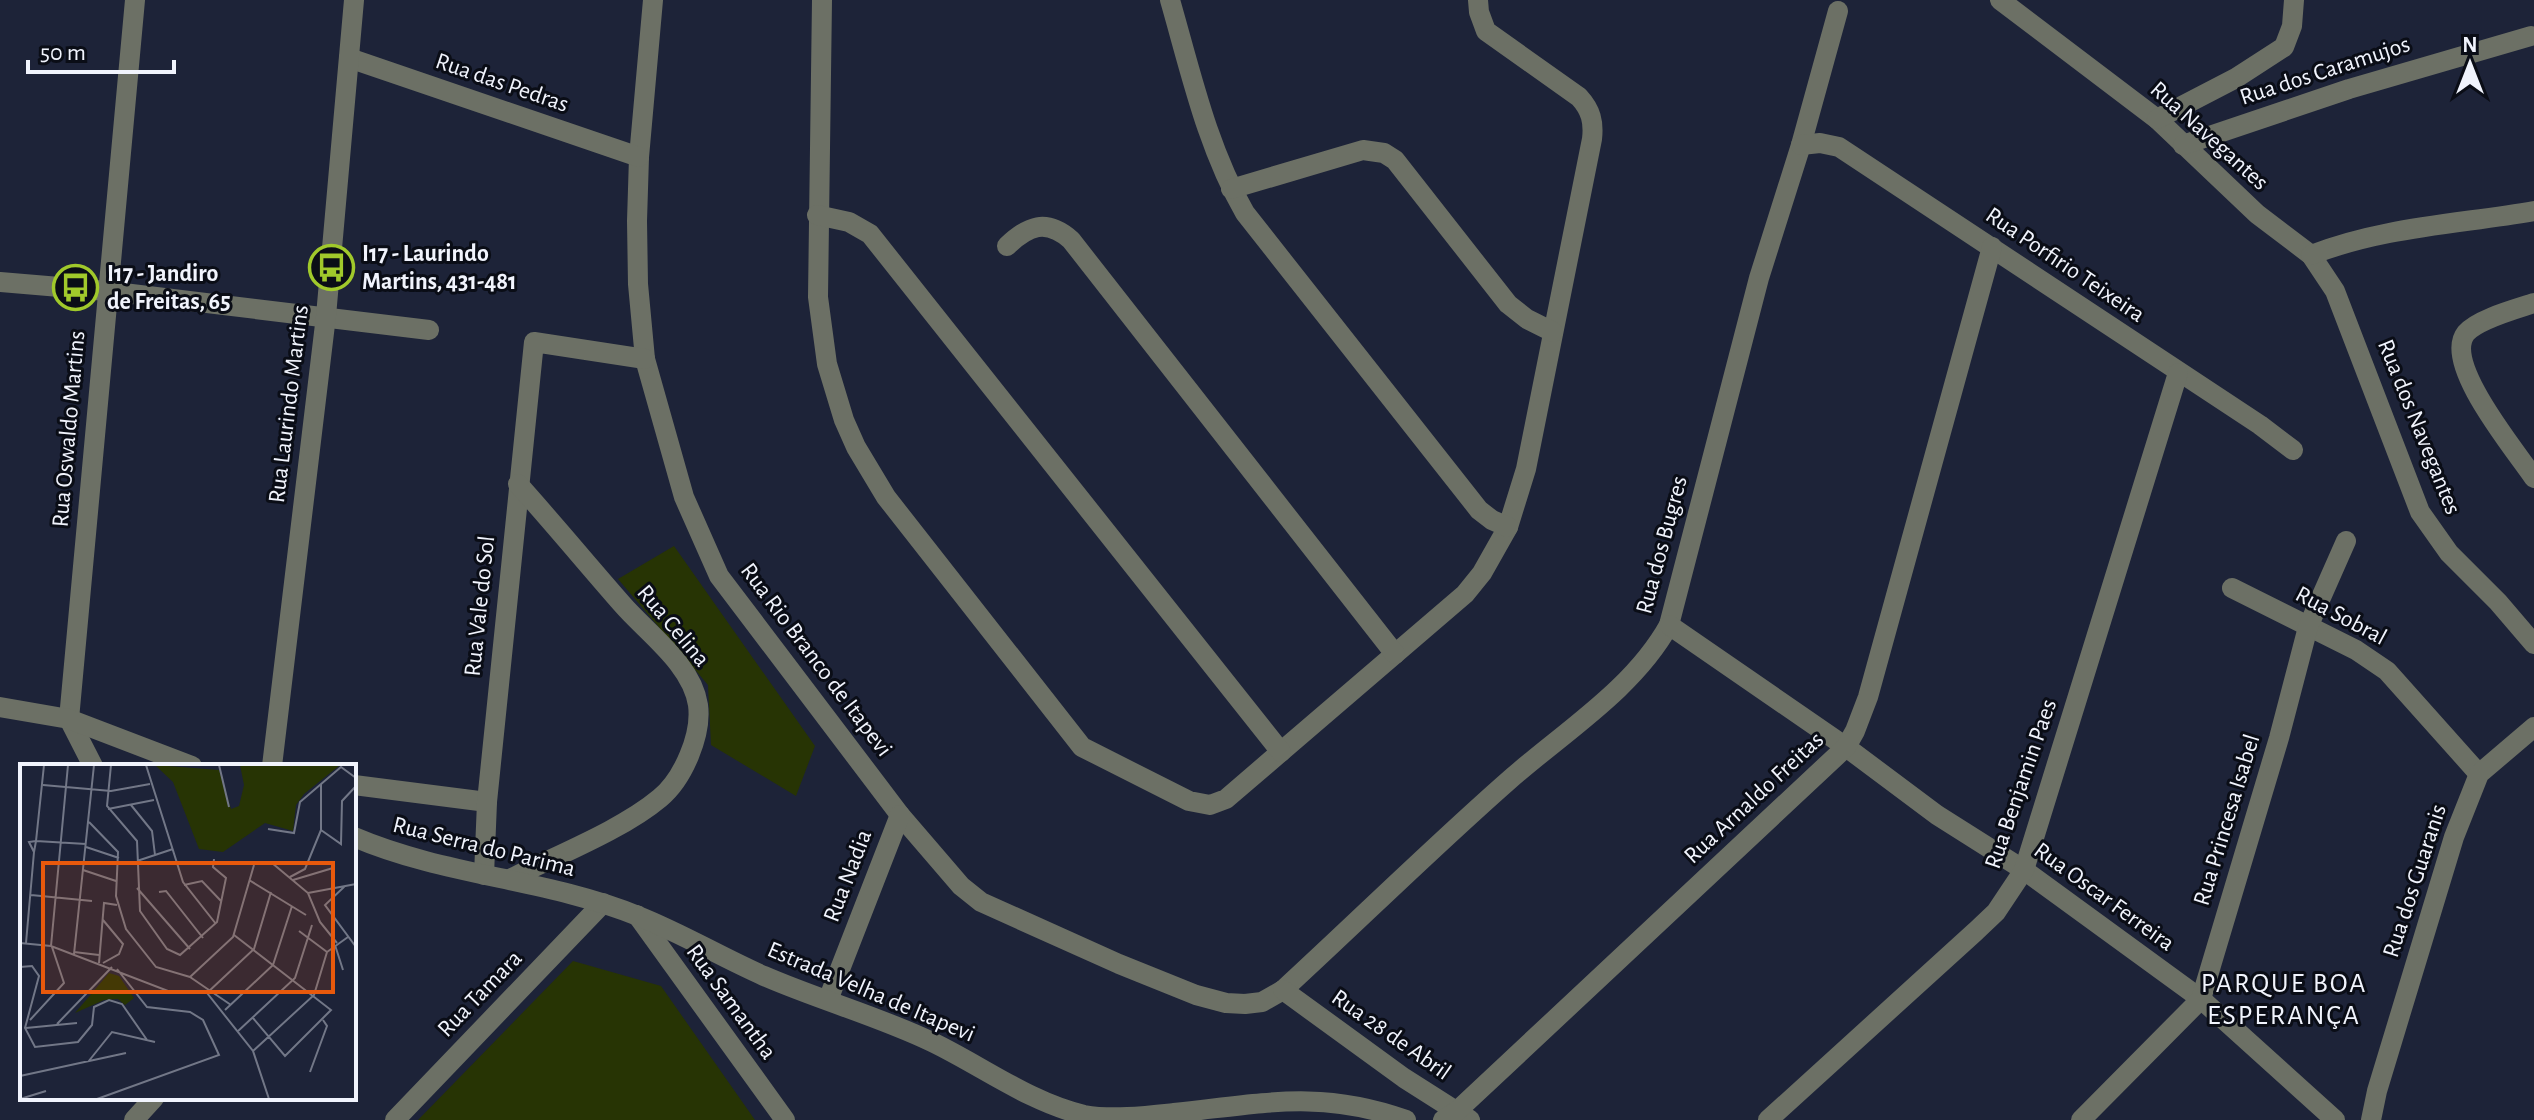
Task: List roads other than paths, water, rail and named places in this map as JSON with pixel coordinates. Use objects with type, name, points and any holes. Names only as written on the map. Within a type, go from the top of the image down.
[{"type":"street","name":"Rua Oswaldo Martins","points":[[69,719],[135,0]]},
{"type":"street","name":"Rua Laurindo Martins","points":[[272,764],[326,316],[354,0]]},
{"type":"street","name":"Rua Rio Branco de Itapevi","points":[[653,0],[639,157],[638,284],[645,359],[684,497],[719,576],[900,815],[961,886],[981,902],[1196,995],[1226,1003],[1262,1002],[1283,990]]},
{"type":"street","points":[[822,0],[817,215],[821,331],[835,392],[856,447],[886,497],[1082,747],[1189,801],[1203,805],[1226,799],[1465,594],[1482,573],[1508,527],[1521,489],[1592,139],[1593,120],[1579,97],[1486,31],[1478,0]]},
{"type":"street","points":[[1170,0],[1209,137],[1231,189],[1262,237],[1479,510],[1508,527]]},
{"type":"street","name":"Rua Navegantes","points":[[2000,0],[2157,119],[2257,214],[2311,255],[2335,291],[2354,335]]},
{"type":"street","points":[[2157,119],[2236,78],[2284,47],[2292,26],[2294,0]]},
{"type":"street","name":"Rua dos Bugres","points":[[1283,990],[1507,782],[1615,690],[1658,645],[1669,625],[1759,278],[1801,145],[1838,11]]},
{"type":"street","name":"Rua dos Caramujos","points":[[2183,145],[2349,89],[2531,36]]},
{"type":"street","name":"Rua das Pedras","points":[[349,58],[639,157]]},
{"type":"street","name":"Rua Porfirio Teixeira","points":[[1801,145],[1820,143],[1839,147],[2260,425],[2293,450]]},
{"type":"street","points":[[1231,189],[1363,150],[1384,153],[1395,160],[1508,304],[1527,319],[1553,332]]},
{"type":"street","points":[[2311,255],[2344,242],[2387,232],[2534,211]]},
{"type":"street","points":[[817,215],[849,222],[870,234],[1281,752]]},
{"type":"street","points":[[1007,246],[1023,230],[1032,228],[1050,228],[1071,240],[1395,654]]},
{"type":"street","name":"Rua Arnaldo Freitas","points":[[1457,1117],[1846,747],[1868,697],[1992,247]]},
{"type":"street","points":[[0,282],[107,291],[429,330]]},
{"type":"street","points":[[2534,303],[2472,328],[2464,336],[2460,347],[2473,388],[2534,478]]},
{"type":"street","name":"Rua dos Navegantes","points":[[2354,335],[2426,522],[2449,553],[2534,644]]},
{"type":"street","name":"Rua Vale do Sol","points":[[484,875],[487,802],[534,342],[645,359]]},
{"type":"street","name":"Rua Benjamin Paes","points":[[1768,1120],[1996,912],[2024,870],[2178,373]]},
{"type":"street","name":"Rua Celina","points":[[510,879],[636,815],[662,796],[688,756],[697,731],[698,705],[691,684],[676,662],[622,605],[518,484]]},
{"type":"street","name":"Rua Princesa Isabel","points":[[2081,1120],[2201,999],[2279,738],[2308,627],[2346,541]]},
{"type":"street","name":"Rua Sobral","points":[[2232,588],[2356,650],[2387,671],[2479,774]]},
{"type":"street","name":"Rua Oscar Ferreira","points":[[1669,625],[1846,747],[1937,815],[2024,870],[2201,999],[2335,1120]]},
{"type":"street","points":[[0,707],[69,719],[187,764]]},
{"type":"street","points":[[69,719],[92,764]]},
{"type":"street","name":"Rua dos Guaranis","points":[[2371,1120],[2377,1091],[2454,837],[2479,774],[2534,727]]},
{"type":"street","points":[[356,785],[487,802]]},
{"type":"street","name":"Rua Nadia","points":[[828,1000],[900,815]]},
{"type":"street","name":"Rua Serra do Parima","points":[[356,838],[381,849],[603,903]]},
{"type":"street","name":"Estrada Velha de Itapevi","points":[[603,903],[637,915],[764,976],[932,1042],[1026,1093],[1087,1116],[1133,1117],[1301,1100],[1340,1102],[1406,1120]]},
{"type":"street","name":"Rua Tamara","points":[[395,1120],[603,903]]},
{"type":"street","name":"Rua Samantha","points":[[637,915],[785,1120]]},
{"type":"street","name":"Rua 28 de Abril","points":[[1283,990],[1457,1117]]},
{"type":"street","points":[[134,1120],[152,1100]]},
{"type":"place","name":"I17 - Laurindo Martins, 431-481","points":[[331,268]]},
{"type":"place","name":"I17 - Jandiro de Freitas, 65","points":[[76,288]]},
{"type":"district","name":"PARQUE BOA ESPERANÇA","points":[[2284,1000]]}]
